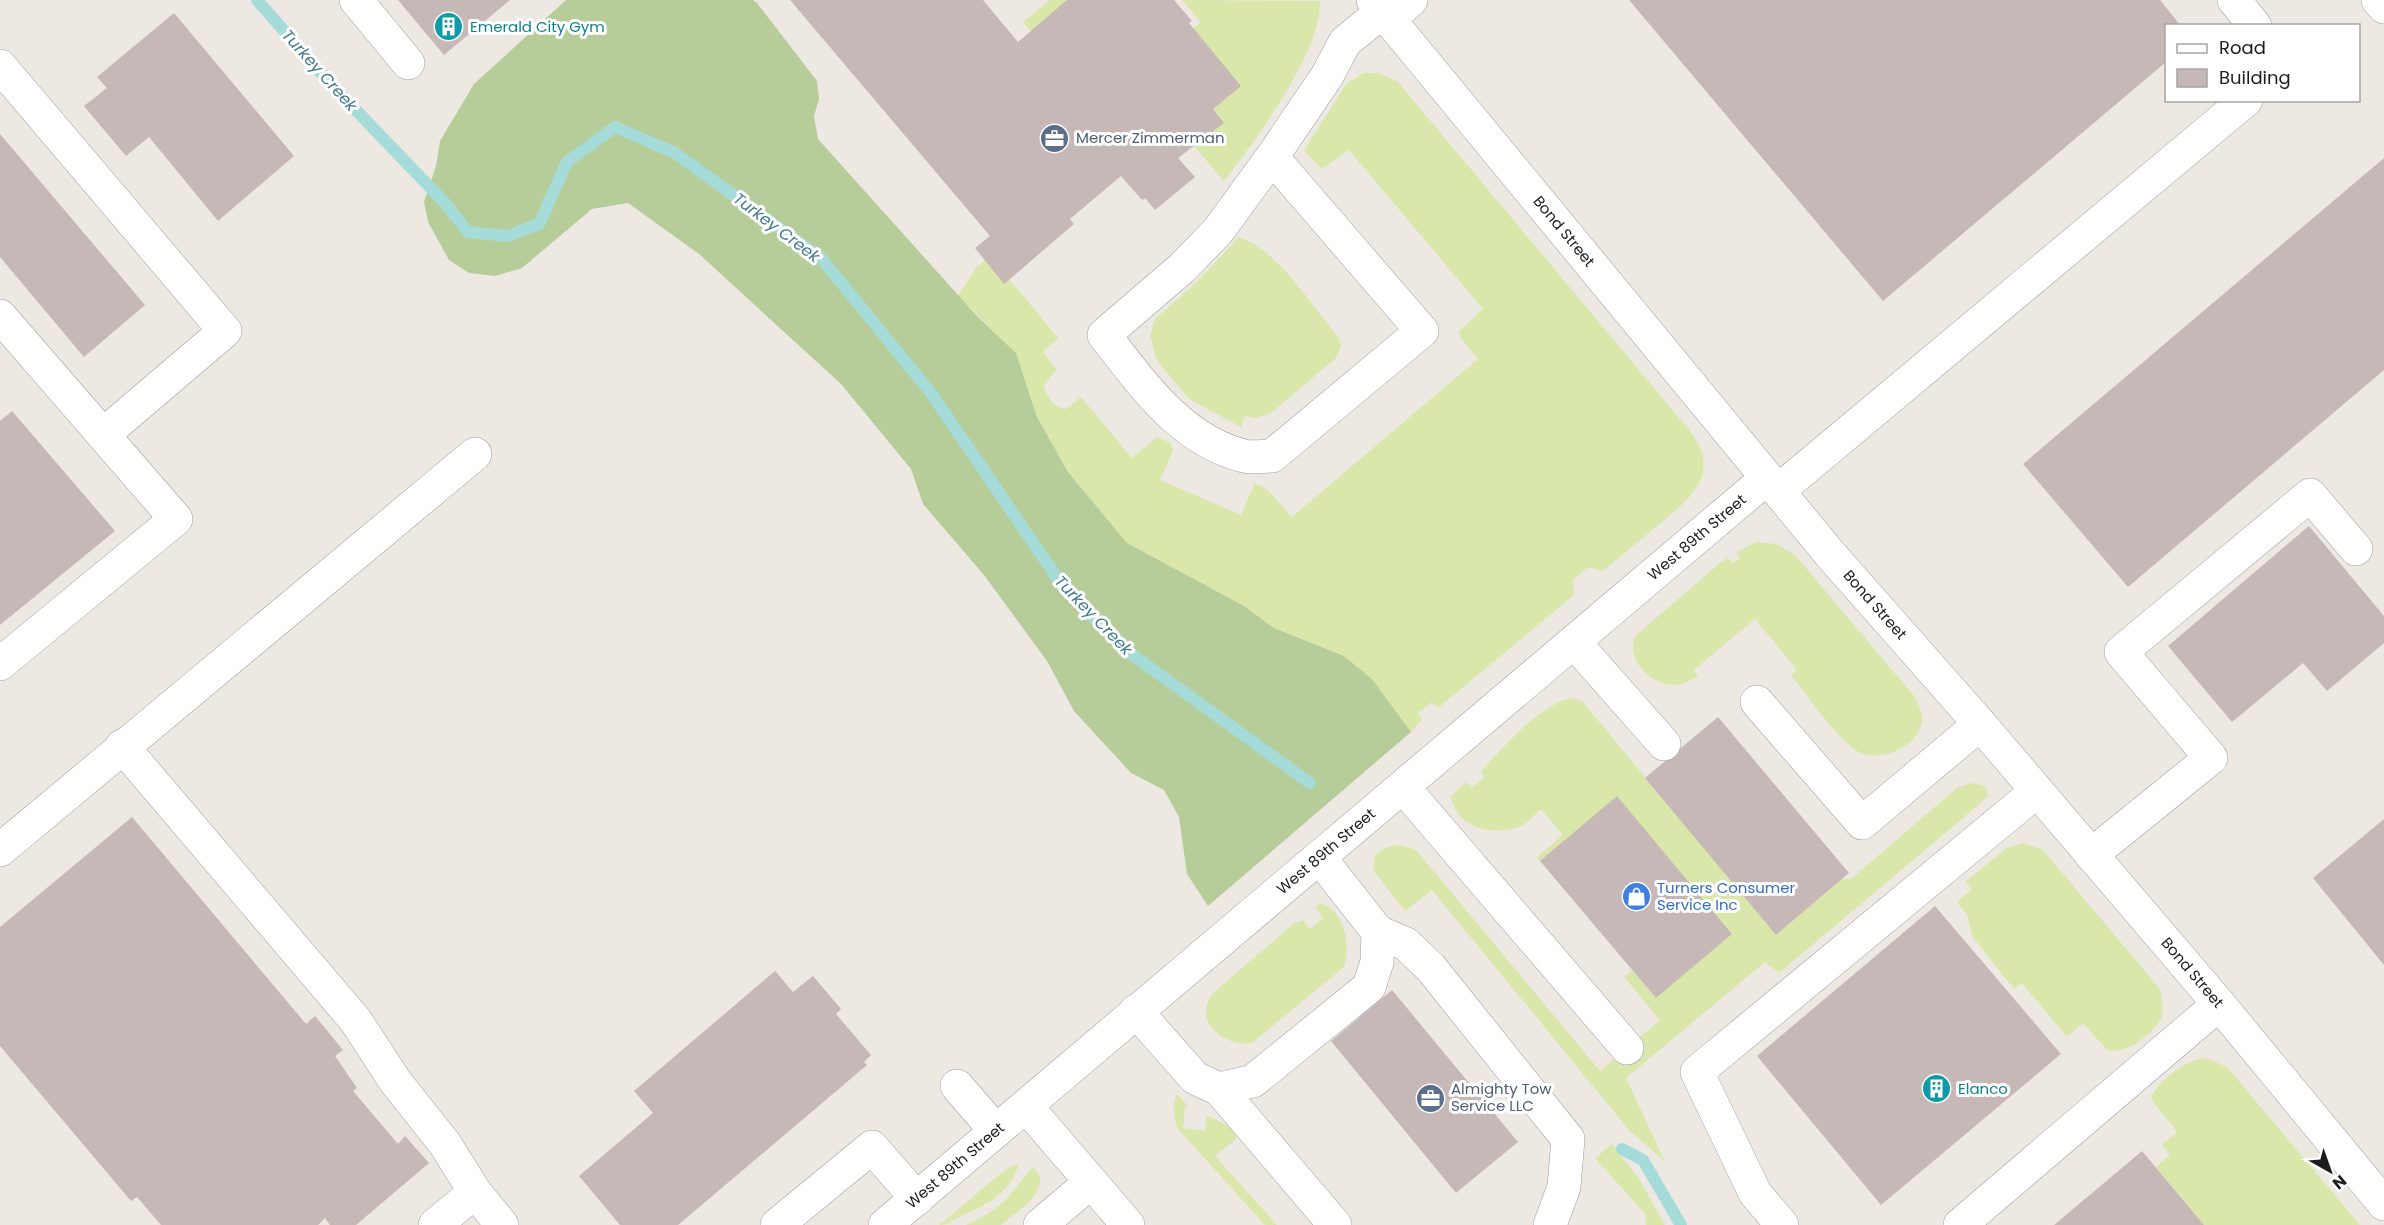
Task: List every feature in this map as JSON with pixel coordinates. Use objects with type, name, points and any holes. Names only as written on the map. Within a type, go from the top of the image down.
[{"type":"street","points":[[356,0],[408,63]]},
{"type":"street","points":[[2234,0],[2253,24]]},
{"type":"street","points":[[2378,0],[2384,7]]},
{"type":"street","points":[[1272,157],[1422,331],[1272,456],[1245,457],[1210,442],[1178,421],[1151,394],[1104,334],[1182,268],[1218,231],[1272,157],[1327,75],[1345,42],[1389,8]]},
{"type":"street","name":"Bond Street","points":[[1389,8],[1830,554],[1980,724],[2219,1004],[2384,1204]]},
{"type":"street","points":[[0,66],[225,331],[104,434]]},
{"type":"street","name":"West 89th Street","points":[[885,1225],[1574,642],[1773,484],[2244,102]]},
{"type":"street","points":[[0,316],[176,519],[0,664]]},
{"type":"street","points":[[0,850],[475,454]]},
{"type":"street","points":[[2091,855],[2211,758],[2121,652],[2310,495],[2356,549]]},
{"type":"street","points":[[1574,642],[1665,744]]},
{"type":"street","points":[[1757,702],[1862,823],[1980,724]]},
{"type":"street","points":[[122,746],[356,1021],[395,1081],[445,1144],[475,1192],[502,1225]]},
{"type":"street","points":[[1403,787],[1627,1048]]},
{"type":"street","points":[[1782,1225],[1755,1193],[1697,1072],[2037,791]]},
{"type":"street","points":[[1319,857],[1378,932],[1406,944],[1431,968],[1568,1139],[1564,1187],[1550,1225]]},
{"type":"street","points":[[1219,1089],[1253,1082],[1369,987],[1377,962],[1378,932]]},
{"type":"street","points":[[1960,1225],[2219,1004]]},
{"type":"street","points":[[1136,1011],[1195,1078],[1219,1089],[1335,1225]]},
{"type":"street","points":[[957,1086],[996,1131]]},
{"type":"street","points":[[1026,1106],[1128,1225]]},
{"type":"street","points":[[777,1225],[872,1146],[917,1199]]},
{"type":"street","points":[[1040,1225],[1091,1182]]},
{"type":"street","points":[[435,1225],[475,1192]]},
{"type":"green space","points":[[566,0],[753,0],[757,3],[817,81],[819,99],[814,116],[818,139],[976,315],[1016,353],[1037,417],[1068,472],[1127,543],[1244,606],[1274,628],[1344,656],[1372,679],[1411,732],[1208,906],[1187,874],[1179,817],[1164,790],[1131,773],[1074,711],[1047,661],[984,575],[923,504],[911,469],[841,384],[699,254],[628,203],[592,209],[522,268],[495,276],[469,273],[449,260],[428,222],[424,202],[436,166],[440,141],[474,84]]},
{"type":"green space","points":[[1050,0],[1078,0],[1035,36],[1023,22]]},
{"type":"green space","points":[[1182,0],[1320,1],[1318,21],[1299,69],[1269,120],[1224,181],[1193,145],[1209,109],[1188,33],[1201,22]]},
{"type":"green space","points":[[1363,73],[1378,73],[1397,81],[1690,431],[1699,446],[1703,460],[1703,473],[1698,484],[1681,506],[1603,571],[1588,567],[1573,580],[1574,595],[1438,708],[1432,702],[1418,713],[1422,720],[1411,732],[1372,679],[1344,656],[1274,628],[1244,606],[1127,543],[1068,472],[1037,417],[1016,353],[958,296],[976,268],[990,256],[1058,338],[1043,352],[1057,370],[1044,384],[1048,397],[1054,404],[1066,409],[1081,397],[1132,458],[1157,437],[1171,443],[1173,451],[1160,480],[1241,515],[1255,483],[1269,491],[1292,517],[1478,359],[1460,337],[1459,331],[1483,309],[1349,150],[1322,169],[1306,153],[1305,149],[1346,84]]},
{"type":"green space","points":[[1239,237],[1253,244],[1281,266],[1338,337],[1341,347],[1335,359],[1271,413],[1255,418],[1245,416],[1241,427],[1189,399],[1156,359],[1150,335],[1155,319],[1199,280]]},
{"type":"green space","points":[[1756,542],[1776,544],[1795,555],[1914,696],[1922,715],[1922,722],[1919,732],[1904,747],[1883,755],[1863,754],[1854,749],[1830,725],[1791,675],[1797,670],[1755,619],[1694,670],[1698,676],[1689,681],[1676,685],[1663,683],[1655,680],[1641,668],[1634,653],[1635,636],[1720,563],[1728,558],[1733,563],[1740,558],[1736,553]]},
{"type":"green space","points":[[1573,698],[1582,701],[1776,935],[1842,879],[1851,879],[1957,788],[1972,783],[1985,786],[1988,796],[1779,973],[1765,962],[1626,1078],[1665,1162],[1629,1130],[1432,890],[1405,911],[1373,870],[1375,855],[1385,848],[1400,845],[1417,851],[1600,1071],[1660,1020],[1624,977],[1632,970],[1656,998],[1732,934],[1617,797],[1540,861],[1537,857],[1563,835],[1541,809],[1519,827],[1508,830],[1486,830],[1476,827],[1460,816],[1451,796],[1466,782],[1472,788],[1484,777],[1481,771],[1511,739],[1536,717],[1561,701]]},
{"type":"green space","points":[[2023,843],[2043,850],[2160,989],[2161,1019],[2149,1034],[2136,1044],[2122,1050],[2107,1050],[2083,1023],[2067,1037],[2022,983],[2014,989],[1972,936],[1968,917],[1957,902],[1972,889],[1965,882],[2007,848]]},
{"type":"green space","points":[[1319,903],[1335,913],[1344,929],[1347,948],[1344,967],[1252,1043],[1232,1041],[1214,1031],[1206,1014],[1212,994],[1293,924],[1302,920],[1310,929],[1323,918],[1316,908]]},
{"type":"green space","points":[[2206,1058],[2227,1067],[2360,1225],[2204,1225],[2156,1167],[2170,1155],[2162,1145],[2177,1132],[2151,1099],[2159,1086],[2182,1066]]},
{"type":"green space","points":[[1177,1094],[1189,1107],[1185,1107],[1183,1128],[1205,1131],[1207,1115],[1232,1128],[1237,1134],[1235,1140],[1215,1156],[1277,1225],[1265,1225],[1178,1129],[1174,1111]]},
{"type":"green space","points":[[1612,1144],[1638,1177],[1665,1225],[1646,1225],[1645,1214],[1595,1158]]},
{"type":"green space","points":[[1019,1163],[1010,1182],[996,1197],[948,1223],[939,1225],[1005,1170]]},
{"type":"green space","points":[[1033,1167],[1039,1175],[1040,1184],[1037,1192],[1024,1207],[1001,1225],[966,1225],[998,1206]]},
{"type":"building","name":"Emerald City Gym","points":[[398,0],[510,0],[444,55]]},
{"type":"building","name":"Mercer Zimmerman","points":[[790,0],[983,0],[1018,42],[1067,0],[1174,0],[1192,21],[1189,23],[1241,86],[1213,109],[1224,123],[1178,158],[1195,177],[1155,210],[1145,198],[1142,200],[1121,176],[1070,219],[1074,224],[1004,284],[975,248],[990,236]]},
{"type":"building","points":[[1629,0],[2160,0],[2179,24],[2165,24],[2165,63],[1883,301]]},
{"type":"building","points":[[174,13],[294,156],[218,221],[149,137],[126,156],[84,106],[107,88],[97,77]]},
{"type":"building","points":[[0,134],[145,305],[84,357],[0,257]]},
{"type":"building","points":[[2384,158],[2384,370],[2128,587],[2023,464]]},
{"type":"building","points":[[12,411],[115,531],[0,625],[0,421]]},
{"type":"building","points":[[2309,526],[2384,616],[2384,643],[2327,691],[2303,663],[2232,722],[2168,646]]},
{"type":"building","points":[[1718,717],[1849,873],[1776,935],[1645,778]]},
{"type":"building","name":"Turners Consumer Service Inc","points":[[1617,796],[1732,934],[1656,998],[1540,861]]},
{"type":"building","points":[[132,817],[306,1024],[315,1016],[343,1050],[335,1056],[357,1088],[353,1091],[398,1144],[405,1136],[429,1163],[356,1225],[330,1225],[325,1218],[318,1225],[161,1225],[137,1197],[131,1201],[0,1046],[0,927]]},
{"type":"building","points":[[2384,819],[2384,965],[2313,878]]},
{"type":"building","points":[[1935,906],[2061,1054],[1881,1205],[1757,1056]]},
{"type":"building","points":[[775,971],[793,992],[813,976],[841,1009],[836,1014],[871,1055],[864,1062],[867,1065],[678,1225],[620,1225],[579,1176],[653,1113],[634,1091]]},
{"type":"building","name":"Almighty Tow Service LLC","points":[[1392,990],[1518,1142],[1456,1193],[1331,1041]]},
{"type":"building","points":[[2142,1151],[2204,1225],[2054,1225]]},
{"type":"waterway","name":"Turkey Creek","points":[[257,0],[330,83],[445,203],[468,232],[508,236],[539,224],[567,162],[615,127],[675,153],[821,258],[931,393],[1064,588],[1130,653],[1310,783]]},
{"type":"waterway","name":"Turkey Creek","points":[[1622,1149],[1643,1160],[1681,1225]]},
{"type":"place","name":"Emerald City Gym","points":[[449,27]]},
{"type":"place","name":"Mercer Zimmerman","points":[[1055,138]]},
{"type":"place","name":"Turners Consumer Service Inc","points":[[1636,897]]},
{"type":"place","name":"Elanco","points":[[1937,1089]]},
{"type":"place","name":"Almighty Tow Service LLC","points":[[1430,1098]]}]
